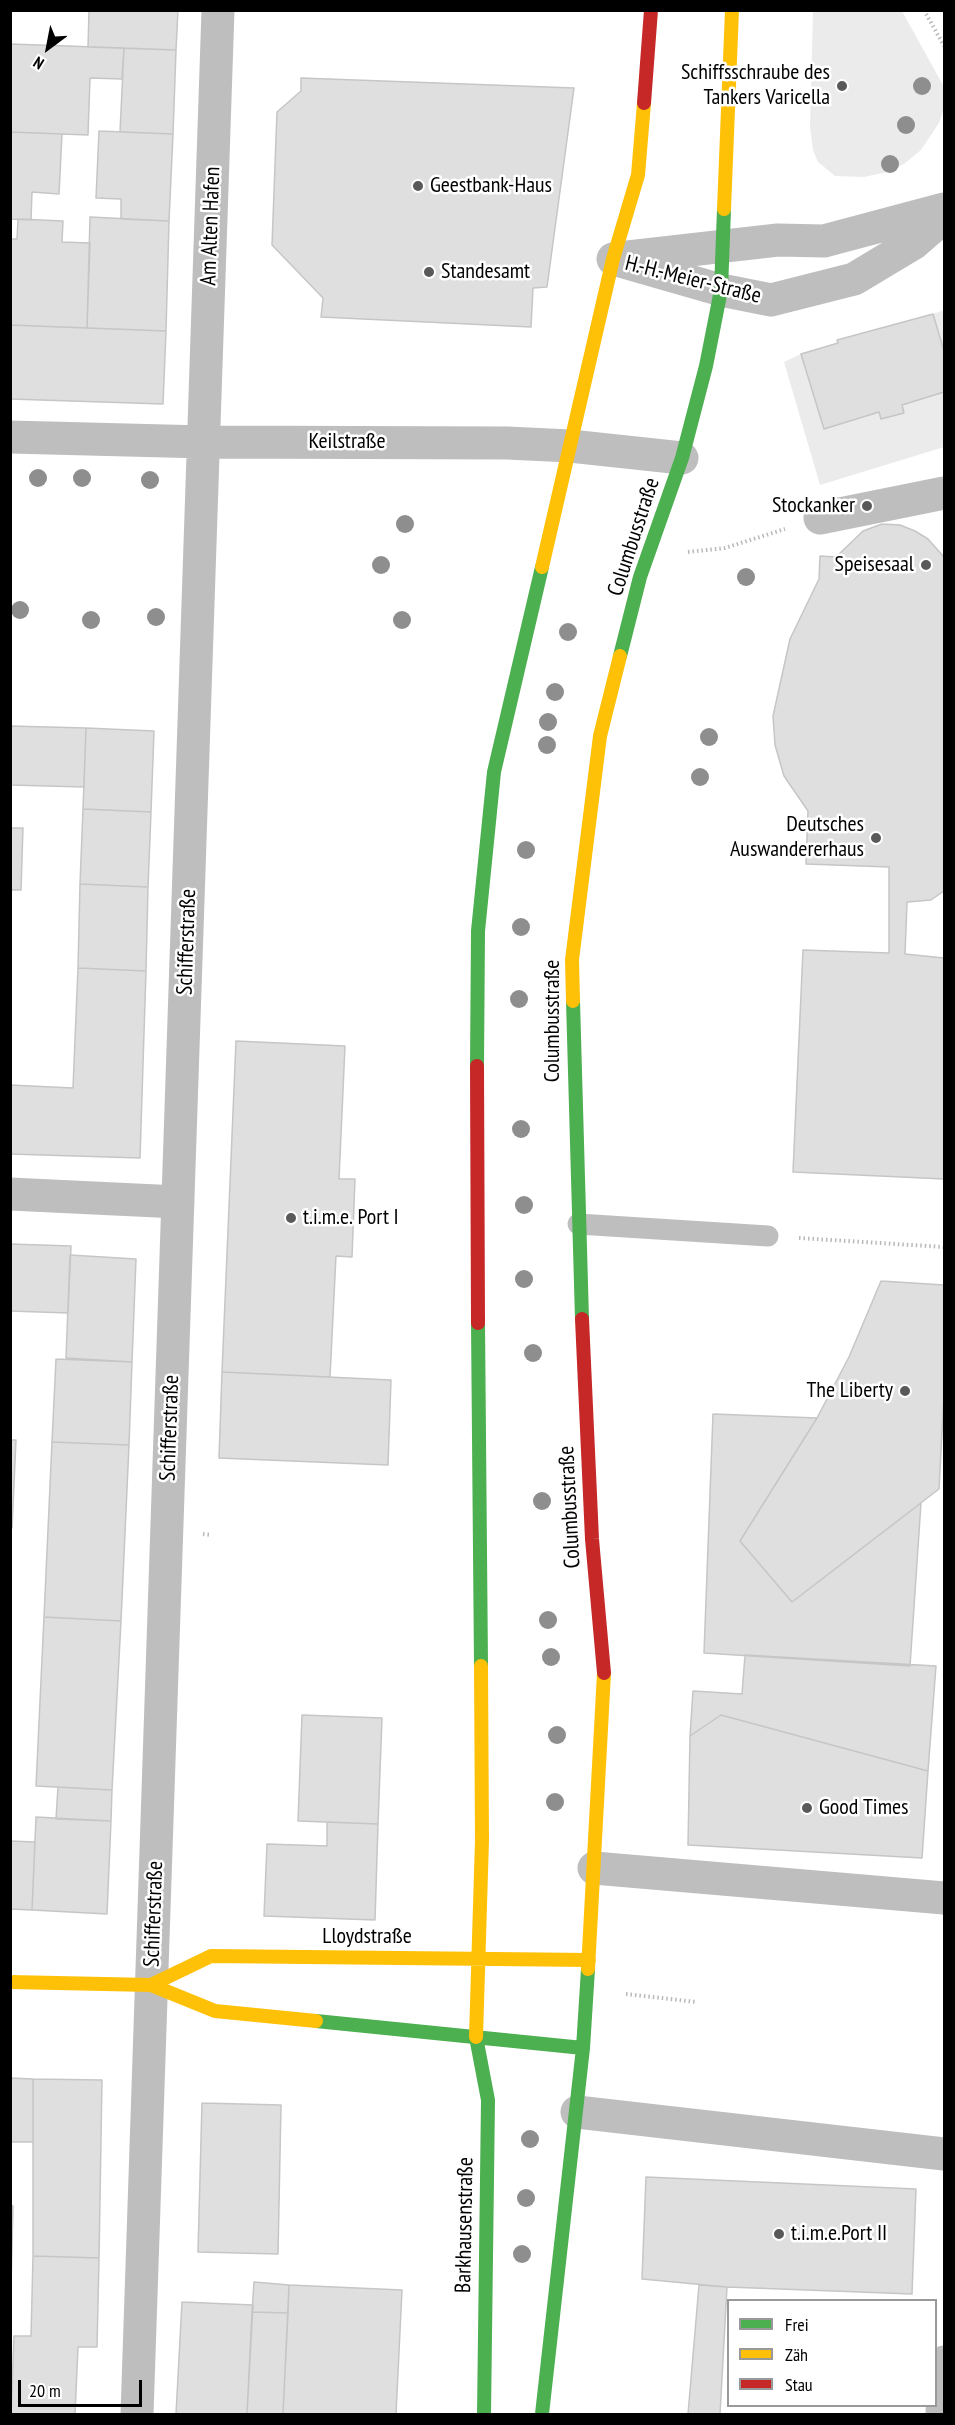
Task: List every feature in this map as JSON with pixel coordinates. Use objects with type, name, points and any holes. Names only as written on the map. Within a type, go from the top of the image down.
[{"type":"main road","points":[[476,2037],[482,1840],[477,1140],[478,931],[494,772],[613,259],[638,175],[651,10]]},
{"type":"main road","name":"Columbusstraße","points":[[583,2048],[601,1765],[604,1673],[592,1539],[578,1224],[573,960],[600,736],[640,577],[682,458],[706,366],[721,290],[732,10]]},
{"type":"main road","name":"Lloydstraße","points":[[151,1985],[210,1956],[589,1960]]},
{"type":"main road","name":"Lloydstraße","points":[[10,1982],[151,1985],[215,2011],[583,2048]]},
{"type":"main road","name":"Barkhausenstraße","points":[[476,2037],[488,2100],[484,2415]]},
{"type":"main road","points":[[542,2415],[573,2128],[578,2112],[583,2048]]},
{"type":"street","name":"Am Alten Hafen","points":[[205,442],[218,10]]},
{"type":"street","name":"H.-H.-Meier-Straße","points":[[613,259],[778,240],[824,241],[945,209]]},
{"type":"street","name":"H.-H.-Meier-Straße","points":[[613,259],[721,290],[771,300],[854,279],[914,243],[945,217]]},
{"type":"street","name":"Keilstraße","points":[[10,437],[205,442],[507,443],[570,446],[682,458]]},
{"type":"street","name":"Schifferstraße","points":[[137,2415],[205,442]]},
{"type":"street","points":[[820,518],[945,493]]},
{"type":"street","points":[[10,1194],[178,1202]]},
{"type":"street","points":[[594,1868],[945,1898]]},
{"type":"street","points":[[578,2112],[945,2154]]},
{"type":"street","points":[[942,2415],[945,2362]]},
{"type":"lane","points":[[578,1224],[768,1236]]},
{"type":"path","points":[[924,10],[945,46]]},
{"type":"path","points":[[648,557],[725,548],[820,518]]},
{"type":"path","points":[[768,1236],[945,1247]]},
{"type":"path","points":[[586,1989],[696,2002]]},
{"type":"shaded area","points":[[813,11],[902,11],[944,87],[944,108],[939,123],[921,150],[904,164],[887,172],[864,177],[835,176],[818,162],[813,150],[810,127]]},
{"type":"shaded area","points":[[944,310],[944,351],[933,314]]},
{"type":"shaded area","points":[[801,354],[825,429],[879,412],[882,419],[903,413],[902,405],[944,392],[944,447],[820,485],[784,362]]},
{"type":"building","points":[[89,10],[178,10],[176,50],[88,47]]},
{"type":"building","points":[[10,44],[124,48],[122,79],[90,78],[88,135],[10,132]]},
{"type":"building","points":[[124,48],[176,50],[173,134],[120,132]]},
{"type":"building","name":"Geestbank-Haus","points":[[301,78],[574,88],[547,287],[533,288],[531,327],[321,317],[323,298],[272,245],[277,112],[301,91]]},
{"type":"building","points":[[99,131],[173,134],[169,221],[121,219],[121,199],[96,198]]},
{"type":"building","points":[[10,132],[62,134],[59,194],[32,192],[31,220],[10,219]]},
{"type":"building","points":[[90,217],[169,221],[166,331],[87,328]]},
{"type":"building","points":[[18,219],[63,221],[62,242],[90,243],[87,328],[10,325],[10,239],[17,239]]},
{"type":"building","points":[[933,314],[944,351],[944,392],[902,405],[904,413],[881,419],[879,412],[824,429],[801,354],[838,343],[837,340]]},
{"type":"building","points":[[10,325],[166,331],[163,404],[10,399]]},
{"type":"building","name":"Deutsches Auswandererhaus","points":[[882,524],[900,525],[915,531],[928,539],[944,557],[944,891],[931,900],[907,902],[905,954],[944,958],[944,1179],[793,1172],[803,950],[889,953],[889,867],[806,864],[808,811],[784,776],[775,745],[773,716],[790,639],[819,579],[820,556],[836,557],[863,531]]},
{"type":"building","points":[[10,726],[86,728],[84,787],[10,785]]},
{"type":"building","points":[[86,728],[154,731],[151,812],[83,809]]},
{"type":"building","points":[[83,809],[151,812],[148,887],[80,884]]},
{"type":"building","points":[[10,828],[23,828],[21,890],[10,890]]},
{"type":"building","points":[[80,884],[148,887],[146,971],[78,968]]},
{"type":"building","points":[[78,968],[146,971],[140,1158],[10,1154],[10,1085],[73,1088]]},
{"type":"building","name":"t.i.m.e. Port I","points":[[236,1041],[345,1046],[339,1179],[355,1179],[352,1257],[336,1256],[330,1377],[222,1372]]},
{"type":"building","points":[[10,1244],[71,1246],[68,1313],[10,1311]]},
{"type":"building","points":[[70,1255],[136,1259],[132,1362],[66,1358]]},
{"type":"building","points":[[881,1281],[944,1285],[944,1395],[939,1489],[792,1602],[740,1541],[817,1418],[849,1357]]},
{"type":"building","points":[[56,1359],[132,1362],[129,1445],[52,1442]]},
{"type":"building","points":[[222,1372],[391,1380],[388,1465],[219,1458]]},
{"type":"building","points":[[713,1414],[817,1418],[740,1541],[792,1602],[921,1503],[910,1666],[704,1653]]},
{"type":"building","points":[[10,1440],[16,1440],[12,1528],[10,1528]]},
{"type":"building","points":[[52,1442],[129,1445],[121,1621],[44,1617]]},
{"type":"building","points":[[44,1617],[121,1621],[112,1790],[36,1786]]},
{"type":"building","points":[[745,1655],[936,1666],[928,1771],[721,1715],[690,1736],[693,1691],[742,1694]]},
{"type":"building","points":[[302,1715],[382,1718],[378,1824],[298,1821]]},
{"type":"building","name":"Good Times","points":[[721,1715],[928,1771],[922,1858],[688,1845],[690,1736]]},
{"type":"building","points":[[58,1787],[112,1790],[111,1821],[56,1819]]},
{"type":"building","points":[[36,1817],[111,1821],[107,1914],[32,1910]]},
{"type":"building","points":[[327,1822],[378,1824],[375,1920],[264,1916],[267,1844],[327,1846]]},
{"type":"building","points":[[10,1841],[35,1842],[32,1910],[10,1909]]},
{"type":"building","points":[[10,2078],[33,2079],[33,2142],[10,2142]]},
{"type":"building","points":[[33,2079],[102,2080],[99,2258],[33,2256]]},
{"type":"building","points":[[202,2103],[281,2105],[278,2254],[198,2252]]},
{"type":"building","name":"t.i.m.e.Port II","points":[[646,2177],[916,2189],[912,2294],[727,2287],[642,2279]]},
{"type":"building","points":[[10,2205],[13,2206],[11,2287],[10,2287]]},
{"type":"building","points":[[33,2256],[99,2258],[97,2347],[78,2347],[75,2414],[11,2414],[14,2336],[31,2336]]},
{"type":"building","points":[[254,2282],[289,2285],[288,2313],[252,2312]]},
{"type":"building","points":[[289,2285],[402,2290],[396,2414],[283,2414]]},
{"type":"building","points":[[699,2285],[727,2287],[720,2414],[688,2414]]},
{"type":"building","points":[[182,2302],[253,2305],[247,2414],[176,2414]]},
{"type":"building","points":[[252,2312],[288,2313],[283,2414],[247,2414]]},
{"type":"traffic: fast","points":[[620,656],[640,577],[682,458],[706,366],[721,290],[724,209]]},
{"type":"traffic: fast","points":[[477,1066],[478,931],[494,772],[542,567]]},
{"type":"traffic: fast","points":[[573,1001],[582,1319]]},
{"type":"traffic: fast","points":[[478,1323],[481,1666]]},
{"type":"traffic: fast","points":[[316,2021],[583,2048],[588,1969]]},
{"type":"traffic: fast","points":[[476,2037],[488,2100],[484,2414]]},
{"type":"traffic: fast","points":[[542,2414],[583,2048]]},
{"type":"traffic: slow","points":[[724,209],[732,10]]},
{"type":"traffic: slow","points":[[542,567],[613,259],[638,175],[644,103]]},
{"type":"traffic: slow","points":[[573,1001],[572,960],[600,736],[620,656]]},
{"type":"traffic: slow","points":[[476,2037],[482,1840],[481,1666]]},
{"type":"traffic: slow","points":[[588,1969],[604,1673]]},
{"type":"traffic: slow","points":[[151,1985],[211,1956],[589,1960]]},
{"type":"traffic: slow","points":[[10,1982],[151,1985],[215,2011],[316,2021]]},
{"type":"traffic: jam","points":[[644,103],[651,10]]},
{"type":"traffic: jam","points":[[477,1066],[478,1323]]},
{"type":"traffic: jam","points":[[582,1319],[592,1539],[604,1673]]},
{"type":"place","name":"Schiffsschraube des Tankers Varicella","points":[[842,86]]},
{"type":"place","name":"Geestbank-Haus","points":[[418,186]]},
{"type":"place","name":"Standesamt","points":[[429,272]]},
{"type":"place","name":"Stockanker","points":[[867,506]]},
{"type":"place","name":"Speisesaal","points":[[926,565]]},
{"type":"place","name":"Deutsches Auswandererhaus","points":[[876,838]]},
{"type":"place","name":"t.i.m.e. Port I","points":[[291,1218]]},
{"type":"place","name":"The Liberty","points":[[905,1391]]},
{"type":"place","name":"Good Times","points":[[807,1808]]},
{"type":"place","name":"t.i.m.e.Port II","points":[[779,2234]]}]
